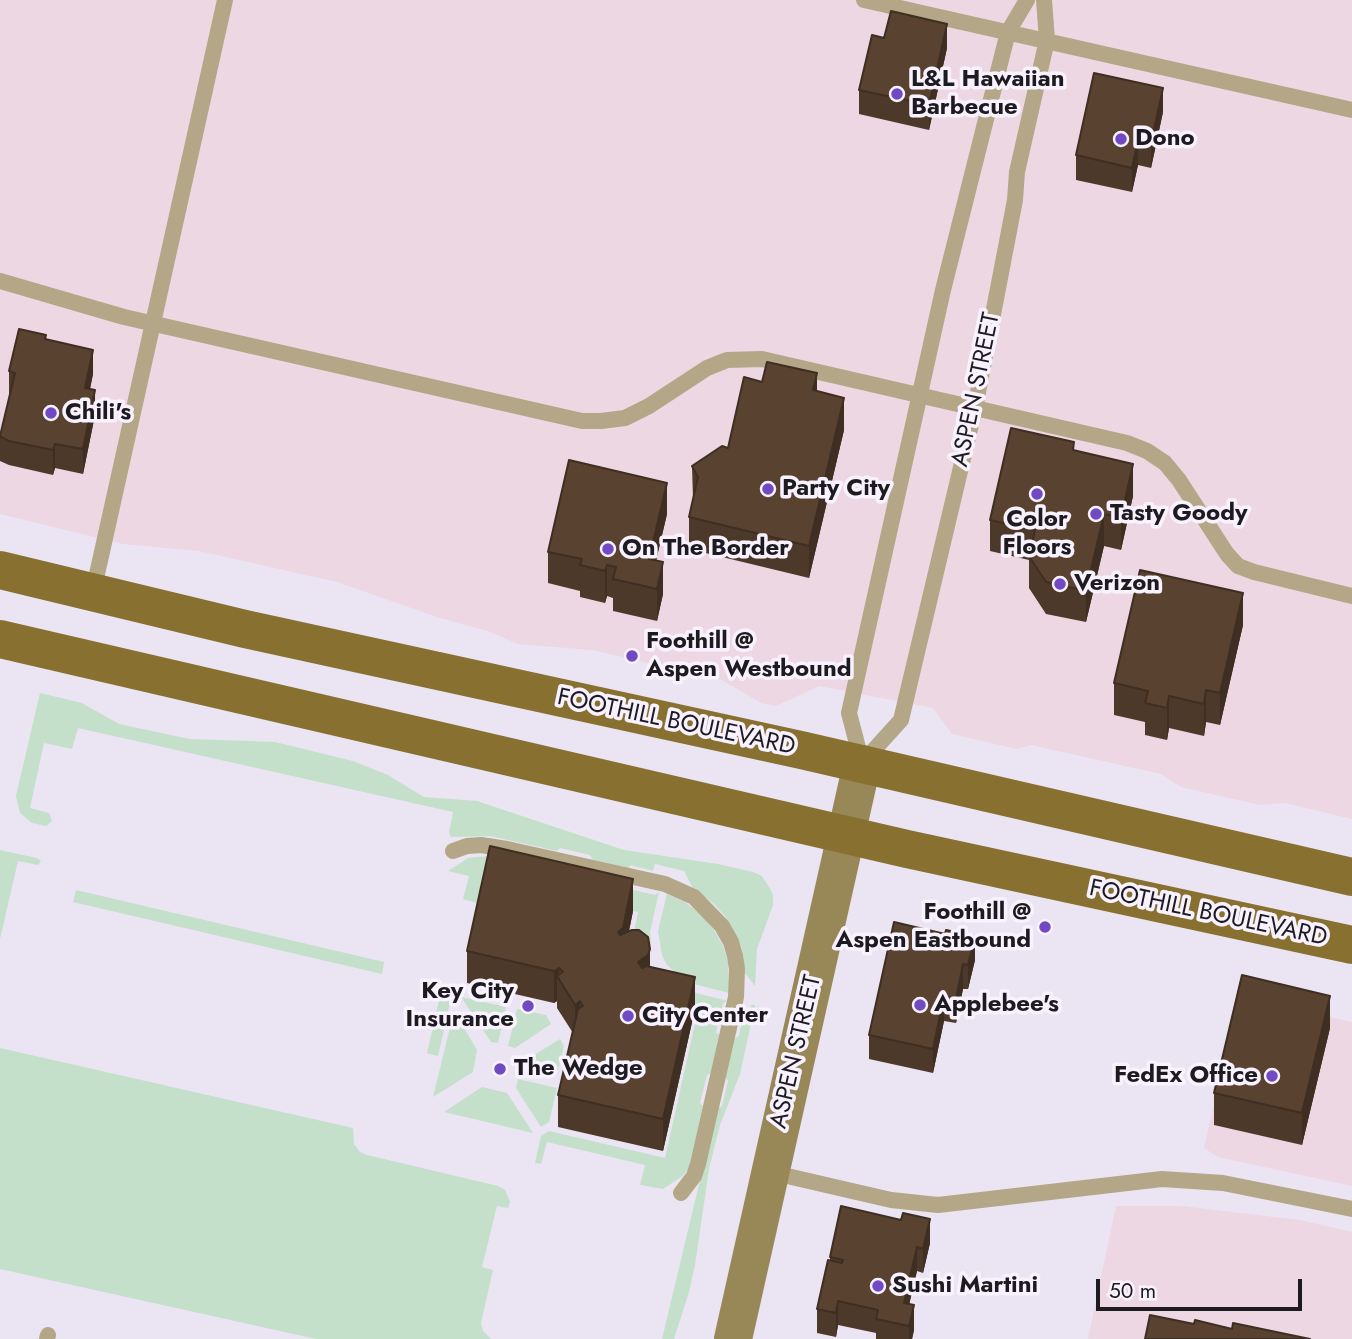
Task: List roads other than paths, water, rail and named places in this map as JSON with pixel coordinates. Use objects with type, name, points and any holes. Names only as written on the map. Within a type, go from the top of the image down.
[{"type":"main road","name":"FOOTHILL BOULEVARD","points":[[0,570],[244,629],[862,764],[1352,877]]},
{"type":"main road","name":"FOOTHILL BOULEVARD","points":[[0,639],[846,834],[1352,945]]},
{"type":"street","name":"ASPEN STREET","points":[[733,1339],[862,764]]},
{"type":"lane","points":[[93,593],[225,0]]},
{"type":"lane","points":[[864,0],[1352,110]]},
{"type":"lane","name":"ASPEN STREET","points":[[862,764],[849,713],[946,277],[1008,32],[1027,0]]},
{"type":"lane","name":"ASPEN STREET","points":[[862,764],[901,720],[975,408],[1015,200],[1017,172],[1046,40],[1044,0]]},
{"type":"lane","points":[[0,281],[152,323],[582,421],[625,418],[649,406],[707,368],[727,360],[762,359],[1127,443],[1147,451],[1165,463],[1238,566],[1267,576],[1352,596]]},
{"type":"lane","points":[[453,851],[481,845],[507,849],[664,884],[694,897],[722,926],[735,956],[738,985],[698,1164],[694,1176],[681,1193]]},
{"type":"lane","points":[[770,1172],[891,1200],[938,1205],[1162,1179],[1223,1183],[1352,1209]]},
{"type":"place","name":"L&L Hawaiian Barbecue","points":[[897,94]]},
{"type":"place","name":"Dono","points":[[1121,139]]},
{"type":"place","name":"Chili's","points":[[51,413]]},
{"type":"place","name":"Party City","points":[[768,489]]},
{"type":"place","name":"Color Floors","points":[[1037,494]]},
{"type":"place","name":"Tasty Goody","points":[[1096,514]]},
{"type":"place","name":"On The Border","points":[[608,549]]},
{"type":"place","name":"Verizon","points":[[1060,584]]},
{"type":"place","name":"Foothill @ Aspen Westbound","points":[[632,656]]},
{"type":"place","name":"Foothill @ Aspen Eastbound","points":[[1045,927]]},
{"type":"place","name":"Applebee's","points":[[920,1005]]},
{"type":"place","name":"Key City Insurance","points":[[528,1006]]},
{"type":"place","name":"City Center","points":[[628,1016]]},
{"type":"place","name":"The Wedge","points":[[500,1069]]},
{"type":"place","name":"FedEx Office","points":[[1272,1076]]},
{"type":"place","name":"Sushi Martini","points":[[878,1286]]}]
